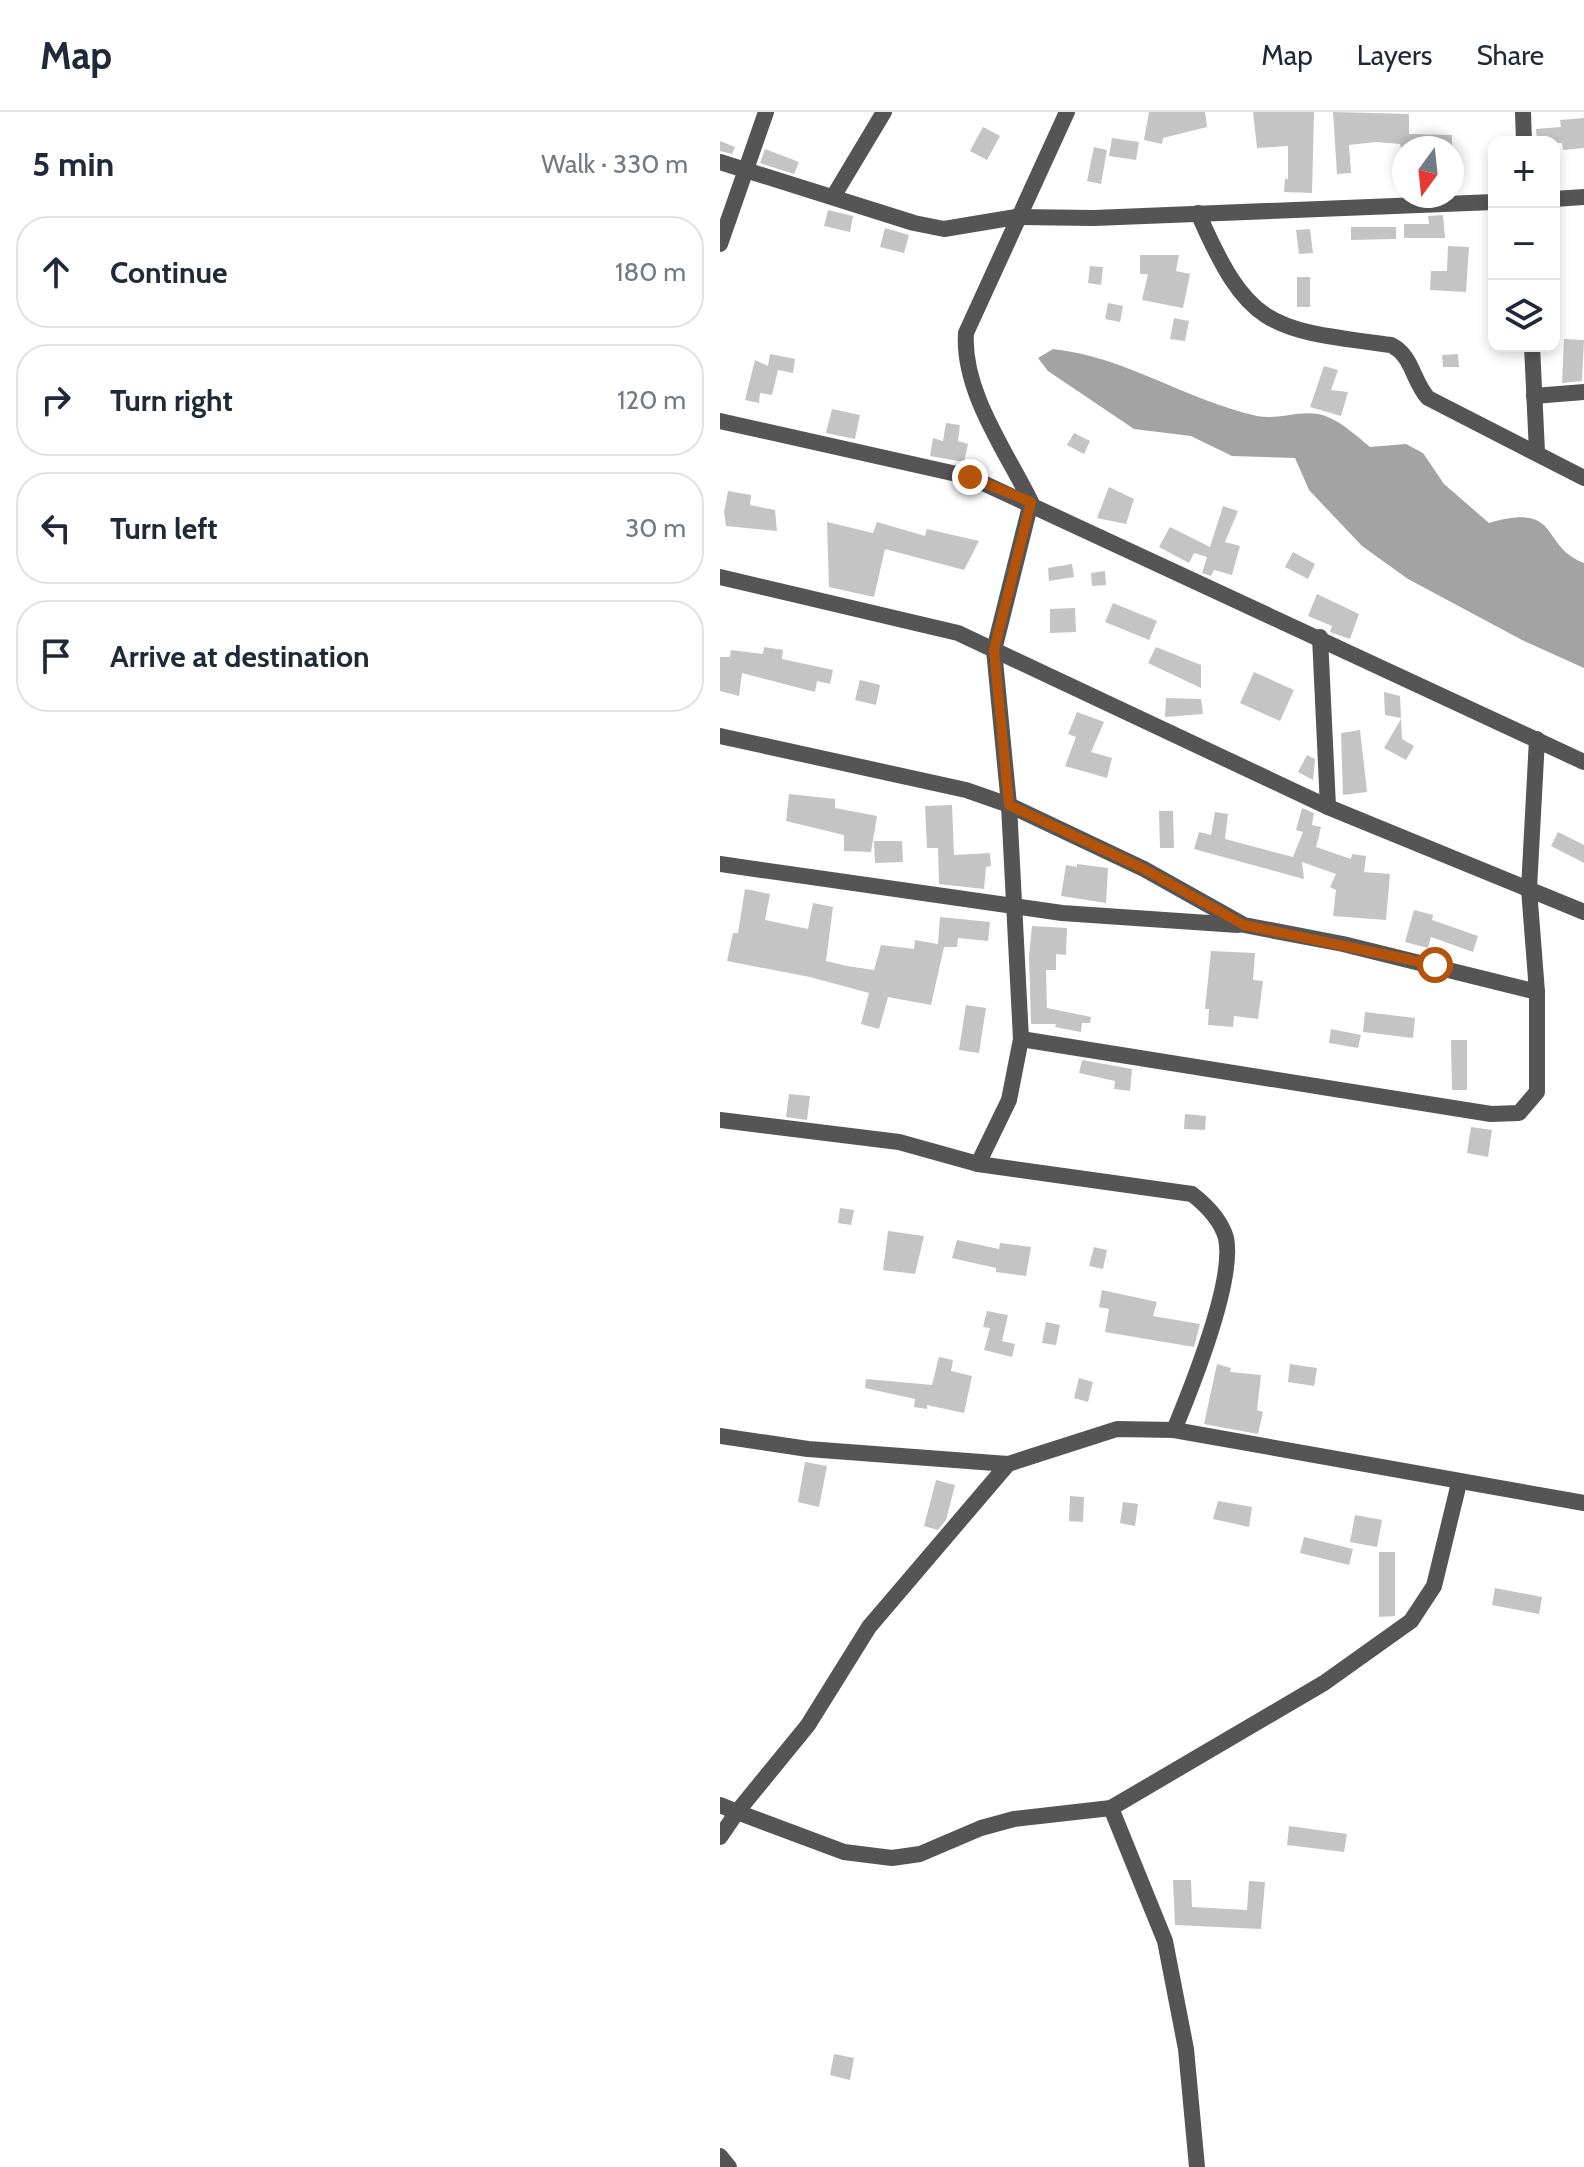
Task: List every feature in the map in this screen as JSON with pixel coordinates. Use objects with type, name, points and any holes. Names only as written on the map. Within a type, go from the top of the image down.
[{"type":"street","points":[[720,244],[766,112]]},
{"type":"street","points":[[833,197],[884,112]]},
{"type":"street","points":[[978,1164],[1009,1100],[1021,1039],[1009,805],[994,650],[1031,502],[975,392],[965,350],[966,333],[1016,217],[1067,112]]},
{"type":"street","points":[[1523,112],[1524,136]]},
{"type":"street","points":[[720,162],[944,229],[1016,217],[1488,202]]},
{"type":"street","points":[[1560,199],[1584,197]]},
{"type":"street","points":[[1198,213],[1221,264],[1240,292],[1264,317],[1286,328],[1391,345],[1402,351],[1418,387],[1428,398],[1584,478]]},
{"type":"street","points":[[1532,352],[1537,452]]},
{"type":"street","points":[[1534,396],[1584,392]]},
{"type":"street","points":[[720,421],[970,477],[1031,502],[1584,762]]},
{"type":"street","points":[[720,577],[958,633],[1328,807],[1584,912]]},
{"type":"street","points":[[1320,637],[1328,807]]},
{"type":"street","points":[[720,736],[966,790],[1009,805],[1144,869],[1244,925]]},
{"type":"street","points":[[1021,1039],[1491,1114],[1519,1113],[1537,1092],[1537,992],[1529,889],[1537,739]]},
{"type":"street","points":[[720,864],[1062,913],[1244,925],[1343,944],[1537,992]]},
{"type":"street","points":[[720,1120],[899,1142],[978,1164],[1192,1194],[1206,1205],[1225,1237],[1227,1254],[1211,1332],[1174,1430]]},
{"type":"street","points":[[720,1436],[808,1449],[1008,1464],[1117,1429],[1174,1430],[1584,1503]]},
{"type":"street","points":[[720,1837],[808,1725],[869,1627],[1008,1464]]},
{"type":"street","points":[[720,1805],[844,1852],[892,1858],[920,1854],[981,1828],[1014,1819],[1111,1808],[1324,1683],[1411,1621],[1434,1586],[1459,1483]]},
{"type":"street","points":[[1111,1808],[1165,1941],[1186,2049],[1197,2167]]},
{"type":"street","points":[[720,2156],[729,2167]]},
{"type":"shaded area","points":[[1053,349],[1131,369],[1205,400],[1257,416],[1321,415],[1341,424],[1370,447],[1406,444],[1423,453],[1444,484],[1489,523],[1512,518],[1529,518],[1539,522],[1560,546],[1584,563],[1584,668],[1522,640],[1408,579],[1362,546],[1309,490],[1295,458],[1232,456],[1191,436],[1134,429],[1048,371],[1038,358]]},
{"type":"building","points":[[1149,112],[1205,112],[1207,127],[1163,138],[1162,144],[1144,140]]},
{"type":"building","points":[[1253,112],[1314,112],[1312,193],[1284,192],[1285,179],[1288,179],[1288,146],[1257,148]]},
{"type":"building","points":[[1333,112],[1409,114],[1409,134],[1452,135],[1392,136],[1392,143],[1349,145],[1351,173],[1337,174]]},
{"type":"building","points":[[1584,118],[1584,148],[1563,150],[1560,136],[1537,136],[1536,129],[1561,127],[1560,120]]},
{"type":"building","points":[[983,127],[1000,136],[987,160],[970,151]]},
{"type":"building","points":[[1112,138],[1139,142],[1136,160],[1109,156]]},
{"type":"building","points":[[720,141],[735,147],[732,154],[720,151]]},
{"type":"building","points":[[1094,147],[1107,150],[1101,184],[1087,181]]},
{"type":"building","points":[[765,149],[799,162],[794,174],[760,163]]},
{"type":"building","points":[[828,210],[853,216],[850,232],[824,226]]},
{"type":"building","points":[[1443,215],[1445,238],[1404,238],[1404,224],[1429,224],[1428,216]]},
{"type":"building","points":[[1351,227],[1396,227],[1396,239],[1351,240]]},
{"type":"building","points":[[885,228],[909,235],[904,253],[880,247]]},
{"type":"building","points":[[1310,229],[1313,253],[1299,254],[1296,230]]},
{"type":"building","points":[[1448,246],[1469,247],[1466,292],[1430,290],[1431,271],[1447,271]]},
{"type":"building","points":[[1140,255],[1179,255],[1176,271],[1190,274],[1183,308],[1142,300],[1148,274],[1140,274]]},
{"type":"building","points":[[1090,266],[1103,267],[1101,285],[1088,283]]},
{"type":"building","points":[[1297,277],[1310,277],[1310,307],[1297,307]]},
{"type":"building","points":[[1108,303],[1123,306],[1120,322],[1105,319]]},
{"type":"building","points":[[1174,318],[1189,321],[1185,341],[1170,339]]},
{"type":"building","points":[[1564,339],[1584,340],[1582,381],[1562,383]]},
{"type":"building","points":[[770,354],[795,359],[793,373],[778,370],[772,395],[760,393],[759,403],[745,400],[755,360],[768,366]]},
{"type":"building","points":[[1458,354],[1459,367],[1443,367],[1442,355]]},
{"type":"building","points":[[1324,366],[1338,370],[1331,390],[1348,392],[1341,416],[1310,407]]},
{"type":"building","points":[[832,409],[860,415],[855,439],[826,433]]},
{"type":"building","points":[[946,423],[960,425],[958,441],[968,444],[964,462],[930,456],[933,438],[943,441]]},
{"type":"building","points":[[1074,433],[1090,441],[1084,454],[1067,445]]},
{"type":"building","points":[[1109,487],[1134,499],[1126,524],[1097,518]]},
{"type":"building","points":[[728,491],[751,495],[750,505],[775,510],[777,531],[726,526],[724,512]]},
{"type":"building","points":[[1223,506],[1238,511],[1225,542],[1240,546],[1232,575],[1214,570],[1211,576],[1202,573],[1207,557],[1194,553],[1189,563],[1159,547],[1170,527],[1210,547]]},
{"type":"building","points":[[827,522],[873,533],[877,522],[925,536],[927,529],[979,541],[964,570],[885,549],[874,597],[829,587]]},
{"type":"building","points":[[1293,552],[1315,564],[1308,579],[1285,567]]},
{"type":"building","points":[[1072,564],[1074,577],[1049,581],[1048,568]]},
{"type":"building","points":[[1105,571],[1106,585],[1092,586],[1091,573]]},
{"type":"building","points":[[1317,594],[1359,614],[1350,639],[1330,632],[1332,626],[1308,616]]},
{"type":"building","points":[[1113,603],[1157,621],[1149,640],[1105,622]]},
{"type":"building","points":[[1075,608],[1076,632],[1050,633],[1050,609]]},
{"type":"building","points":[[764,647],[783,650],[782,659],[833,670],[830,684],[817,681],[815,692],[742,673],[739,696],[720,691],[720,657],[730,657],[731,650],[763,654]]},
{"type":"building","points":[[1156,647],[1201,665],[1201,688],[1148,663]]},
{"type":"building","points":[[1254,672],[1294,690],[1280,721],[1240,703]]},
{"type":"building","points":[[860,680],[880,685],[876,705],[855,700]]},
{"type":"building","points":[[1384,692],[1400,696],[1401,718],[1385,715]]},
{"type":"building","points":[[1166,698],[1201,699],[1203,714],[1165,717]]},
{"type":"building","points":[[1077,712],[1104,722],[1091,752],[1112,758],[1107,778],[1065,766],[1076,737],[1068,734]]},
{"type":"building","points":[[1401,719],[1402,739],[1414,746],[1406,760],[1384,748]]},
{"type":"building","points":[[1360,730],[1367,792],[1343,795],[1341,733]]},
{"type":"building","points":[[1307,755],[1315,759],[1313,780],[1298,772]]},
{"type":"building","points":[[789,794],[835,799],[835,808],[877,816],[871,852],[844,851],[844,835],[786,821]]},
{"type":"building","points":[[952,805],[954,855],[990,853],[991,866],[986,867],[984,889],[939,884],[938,848],[927,848],[925,806]]},
{"type":"building","points":[[1302,808],[1314,813],[1312,825],[1321,827],[1316,847],[1351,859],[1352,854],[1366,856],[1364,872],[1390,874],[1386,920],[1333,916],[1336,890],[1330,887],[1336,874],[1302,862],[1304,879],[1194,849],[1199,832],[1211,835],[1215,812],[1228,814],[1225,839],[1293,857],[1303,832],[1296,830]]},
{"type":"building","points":[[1159,811],[1173,811],[1174,848],[1160,848]]},
{"type":"building","points":[[1558,832],[1584,845],[1584,863],[1551,846]]},
{"type":"building","points":[[874,841],[902,841],[903,862],[875,863]]},
{"type":"building","points":[[1077,864],[1108,868],[1106,903],[1061,896],[1066,865],[1077,867]]},
{"type":"building","points":[[745,889],[770,894],[765,920],[808,929],[813,903],[833,907],[826,961],[847,966],[874,970],[881,945],[914,949],[915,940],[938,944],[940,917],[990,922],[988,941],[958,938],[957,947],[944,947],[931,1005],[888,997],[879,1029],[861,1024],[869,993],[810,977],[727,961],[733,933],[738,933]]},
{"type":"building","points":[[1414,910],[1433,915],[1432,920],[1478,936],[1473,952],[1431,937],[1428,948],[1405,942]]},
{"type":"building","points":[[1032,926],[1067,928],[1066,955],[1056,954],[1056,970],[1046,970],[1047,1008],[1091,1017],[1090,1023],[1082,1023],[1081,1032],[1055,1027],[1056,1024],[1031,1024],[1029,957]]},
{"type":"building","points":[[1211,951],[1255,953],[1253,980],[1263,981],[1258,1019],[1234,1016],[1233,1027],[1208,1025],[1209,1009],[1205,1009]]},
{"type":"building","points":[[966,1005],[986,1008],[979,1053],[959,1050]]},
{"type":"building","points":[[1365,1012],[1415,1018],[1413,1038],[1363,1032]]},
{"type":"building","points":[[1331,1029],[1361,1035],[1358,1048],[1329,1043]]},
{"type":"building","points":[[1451,1040],[1467,1040],[1467,1090],[1452,1090]]},
{"type":"building","points":[[1082,1060],[1132,1069],[1130,1091],[1114,1089],[1115,1081],[1079,1073]]},
{"type":"building","points":[[789,1094],[810,1096],[807,1120],[786,1117]]},
{"type":"building","points":[[1185,1114],[1206,1116],[1205,1130],[1184,1129]]},
{"type":"building","points":[[1471,1127],[1492,1130],[1488,1157],[1467,1153]]},
{"type":"building","points":[[840,1208],[854,1210],[851,1225],[838,1223]]},
{"type":"building","points":[[888,1231],[924,1236],[915,1274],[883,1270]]},
{"type":"building","points":[[957,1240],[999,1249],[1000,1243],[1031,1247],[1026,1276],[996,1272],[996,1268],[952,1258]]},
{"type":"building","points":[[1094,1247],[1107,1250],[1103,1269],[1089,1266]]},
{"type":"building","points":[[1102,1290],[1157,1302],[1153,1316],[1200,1324],[1194,1347],[1105,1332],[1109,1309],[1099,1307]]},
{"type":"building","points":[[987,1311],[1008,1315],[1002,1341],[1015,1344],[1012,1357],[984,1350],[990,1328],[983,1327]]},
{"type":"building","points":[[1046,1322],[1060,1325],[1056,1345],[1042,1343]]},
{"type":"building","points":[[939,1357],[953,1360],[951,1371],[972,1376],[964,1413],[927,1405],[927,1409],[914,1407],[915,1399],[865,1388],[866,1379],[932,1385]]},
{"type":"building","points":[[1217,1364],[1231,1368],[1230,1372],[1261,1375],[1257,1410],[1263,1412],[1258,1434],[1204,1424]]},
{"type":"building","points":[[1290,1364],[1317,1368],[1314,1386],[1288,1382]]},
{"type":"building","points":[[1079,1378],[1093,1382],[1088,1402],[1074,1398]]},
{"type":"building","points":[[805,1462],[827,1466],[819,1507],[798,1502]]},
{"type":"building","points":[[936,1480],[955,1485],[946,1520],[938,1530],[924,1526]]},
{"type":"building","points":[[1070,1496],[1084,1497],[1083,1522],[1069,1521]]},
{"type":"building","points":[[1218,1501],[1252,1507],[1249,1527],[1213,1519]]},
{"type":"building","points":[[1123,1502],[1138,1504],[1135,1526],[1120,1523]]},
{"type":"building","points":[[1355,1515],[1382,1520],[1377,1547],[1350,1542]]},
{"type":"building","points":[[1304,1537],[1353,1549],[1349,1565],[1300,1553]]},
{"type":"building","points":[[1379,1552],[1395,1552],[1395,1616],[1379,1617]]},
{"type":"building","points":[[1495,1588],[1542,1597],[1539,1614],[1492,1605]]},
{"type":"building","points":[[1289,1826],[1347,1834],[1344,1852],[1287,1845]]},
{"type":"building","points":[[1173,1880],[1191,1880],[1192,1907],[1247,1910],[1249,1881],[1265,1882],[1261,1929],[1175,1925]]},
{"type":"building","points":[[834,2054],[854,2058],[850,2080],[830,2075]]},
{"type":"route","points":[[970,477],[1031,502],[994,650],[1009,805],[1144,869],[1244,925],[1435,965]]}]
